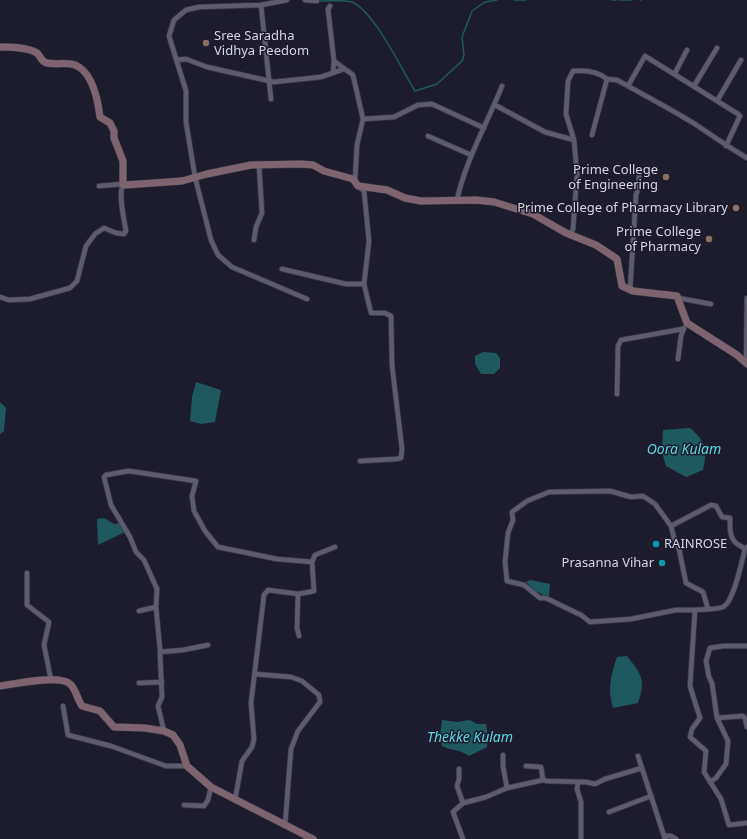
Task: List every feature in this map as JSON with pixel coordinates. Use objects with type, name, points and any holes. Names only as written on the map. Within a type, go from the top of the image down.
[{"type":"street","points":[[287,0],[261,5],[199,7],[186,10],[174,20],[169,36],[186,91],[186,122],[195,177],[211,240],[218,255],[224,262],[232,267],[307,299]]},
{"type":"street","points":[[305,0],[317,1]]},
{"type":"street","points":[[261,5],[271,99]]},
{"type":"street","points":[[330,6],[334,62],[333,73]]},
{"type":"street","points":[[0,47],[26,49],[37,53],[41,59],[47,63],[70,64],[81,70],[91,82],[100,117],[110,123],[123,161],[123,184],[121,188],[126,231],[124,234],[119,234],[104,228],[95,234],[86,246],[74,284],[70,288],[30,299],[8,300],[0,297]]},
{"type":"street","points":[[694,86],[717,48]]},
{"type":"street","points":[[674,73],[687,50]]},
{"type":"street","points":[[628,86],[646,56],[674,73],[740,116],[726,146]]},
{"type":"street","points":[[177,60],[186,59],[207,67],[274,82],[320,77],[344,69]]},
{"type":"street","points":[[717,100],[741,60]]},
{"type":"street","points":[[334,62],[339,63],[344,69],[353,75],[356,82],[363,119],[357,145],[355,180],[353,179]]},
{"type":"street","points":[[570,235],[573,229],[578,179],[574,140],[566,114],[568,81],[573,71],[581,70],[600,73],[607,79],[617,80],[698,126],[726,146],[747,158]]},
{"type":"street","points":[[592,135],[607,79]]},
{"type":"street","points":[[457,200],[462,180],[471,156],[495,105],[502,86]]},
{"type":"street","points":[[363,119],[394,118],[418,105],[432,104],[484,128]]},
{"type":"street","points":[[495,105],[545,132],[574,140]]},
{"type":"street","points":[[428,136],[471,156]]},
{"type":"street","points":[[99,186],[171,183],[251,165],[313,165],[324,171],[353,179],[364,191],[369,241],[364,284],[370,313],[385,313],[392,316],[392,365],[402,449],[401,458],[360,461]]},
{"type":"street","points":[[254,240],[256,227],[262,213],[259,165]]},
{"type":"street","points":[[630,290],[636,195],[639,186],[639,174]]},
{"type":"street","points":[[358,186],[387,190],[405,198],[421,201],[476,200],[500,204],[533,214],[570,235],[596,245],[617,259],[622,286],[630,290],[677,296],[678,298],[712,304]]},
{"type":"street","points":[[282,269],[346,284],[364,284]]},
{"type":"street","points":[[678,298],[685,326],[678,359]]},
{"type":"street","points":[[746,364],[747,298]]},
{"type":"street","points":[[617,394],[618,346],[621,340],[685,326],[737,355],[746,364]]},
{"type":"street","points":[[160,650],[156,607],[157,589],[144,560],[136,552],[130,537],[110,505],[105,488],[104,477],[106,475],[129,471],[196,481],[192,496],[194,511],[205,531],[218,547],[277,559],[312,562]]},
{"type":"street","points":[[671,526],[711,505],[714,505],[722,517],[730,518],[730,533],[733,539],[737,544],[746,548],[728,604],[723,607],[708,609],[676,610],[631,620],[590,622],[546,598],[540,598],[524,585],[507,581],[505,562],[508,533],[513,520],[512,512],[527,501],[549,492],[610,491],[631,497],[643,496],[655,504],[671,526],[679,549],[686,583],[703,592],[708,609]]},
{"type":"street","points":[[235,800],[242,761],[252,747],[254,739],[251,703],[264,596],[268,590],[298,594],[314,591],[312,562],[317,552],[335,547]]},
{"type":"street","points":[[27,573],[26,605],[49,622],[44,645],[51,680]]},
{"type":"street","points":[[298,594],[297,628],[299,636]]},
{"type":"street","points":[[139,611],[156,607]]},
{"type":"street","points":[[695,610],[690,686],[700,718],[692,729],[690,737],[706,751],[704,772],[725,808],[729,825],[747,823]]},
{"type":"street","points":[[164,731],[158,706],[162,697],[160,652],[183,650],[208,645]]},
{"type":"street","points":[[710,782],[716,778],[726,764],[728,741],[717,718],[712,683],[709,677],[706,662],[710,648],[723,646],[747,646]]},
{"type":"street","points":[[255,674],[291,677],[302,681],[319,695],[320,702],[298,731],[292,749],[285,825]]},
{"type":"street","points":[[0,686],[51,680],[66,681],[70,684],[82,706],[100,711],[114,727],[145,728],[164,731],[173,735],[180,745],[187,766],[211,787],[313,839]]},
{"type":"street","points":[[139,683],[162,682]]},
{"type":"street","points":[[63,706],[68,735],[111,746],[166,766],[187,766]]},
{"type":"street","points":[[717,718],[742,716],[745,718],[747,727]]},
{"type":"street","points":[[503,755],[503,766],[507,788]]},
{"type":"street","points":[[638,756],[665,838],[671,836],[676,839]]},
{"type":"street","points":[[526,766],[541,767],[543,780]]},
{"type":"street","points":[[462,839],[454,812],[463,803],[486,797],[507,788],[543,780],[586,782],[595,784],[642,768]]},
{"type":"street","points":[[459,770],[457,786],[463,803]]},
{"type":"street","points":[[578,782],[577,789],[581,802],[581,839]]},
{"type":"street","points":[[184,805],[204,806],[208,800],[211,787]]},
{"type":"street","points":[[609,812],[651,796]]},
{"type":"water","points":[[483,352],[496,353],[500,358],[500,368],[494,374],[481,374],[475,364],[475,356]]},
{"type":"water","points":[[196,382],[221,390],[215,422],[201,424],[190,421],[192,397]]},
{"type":"water","points":[[0,402],[6,408],[4,431],[0,434]]},
{"type":"water","name":"Oora Kulam","points":[[690,428],[702,442],[705,457],[703,470],[686,477],[666,466],[662,452],[663,430]]},
{"type":"water","points":[[104,518],[114,524],[120,523],[125,532],[98,545],[97,519]]},
{"type":"water","points":[[530,580],[550,584],[549,597],[531,587],[526,582]]},
{"type":"water","points":[[627,656],[639,673],[642,689],[638,703],[613,708],[610,695],[610,682],[613,670],[617,657]]},
{"type":"water","name":"Thekke Kulam","points":[[442,720],[457,722],[470,720],[477,724],[486,724],[488,736],[487,747],[469,756],[462,752],[442,746],[440,736]]},
{"type":"waterway","points":[[318,1],[349,1],[360,8],[369,17],[387,42],[415,91],[437,84],[462,61],[464,55],[462,37],[472,11],[485,2],[497,0]]},
{"type":"waterway","points":[[514,0],[526,0]]},
{"type":"waterway","points":[[619,0],[631,0]]},
{"type":"place","name":"Sree Saradha Vidhya Peedom","points":[[206,43]]},
{"type":"place","name":"Prime College of Engineering","points":[[666,177]]},
{"type":"place","name":"Prime College of Pharmacy Library","points":[[736,208]]},
{"type":"place","name":"Prime College of Pharmacy","points":[[709,239]]},
{"type":"place","name":"RAINROSE","points":[[656,544]]},
{"type":"place","name":"Prasanna Vihar","points":[[662,563]]}]
